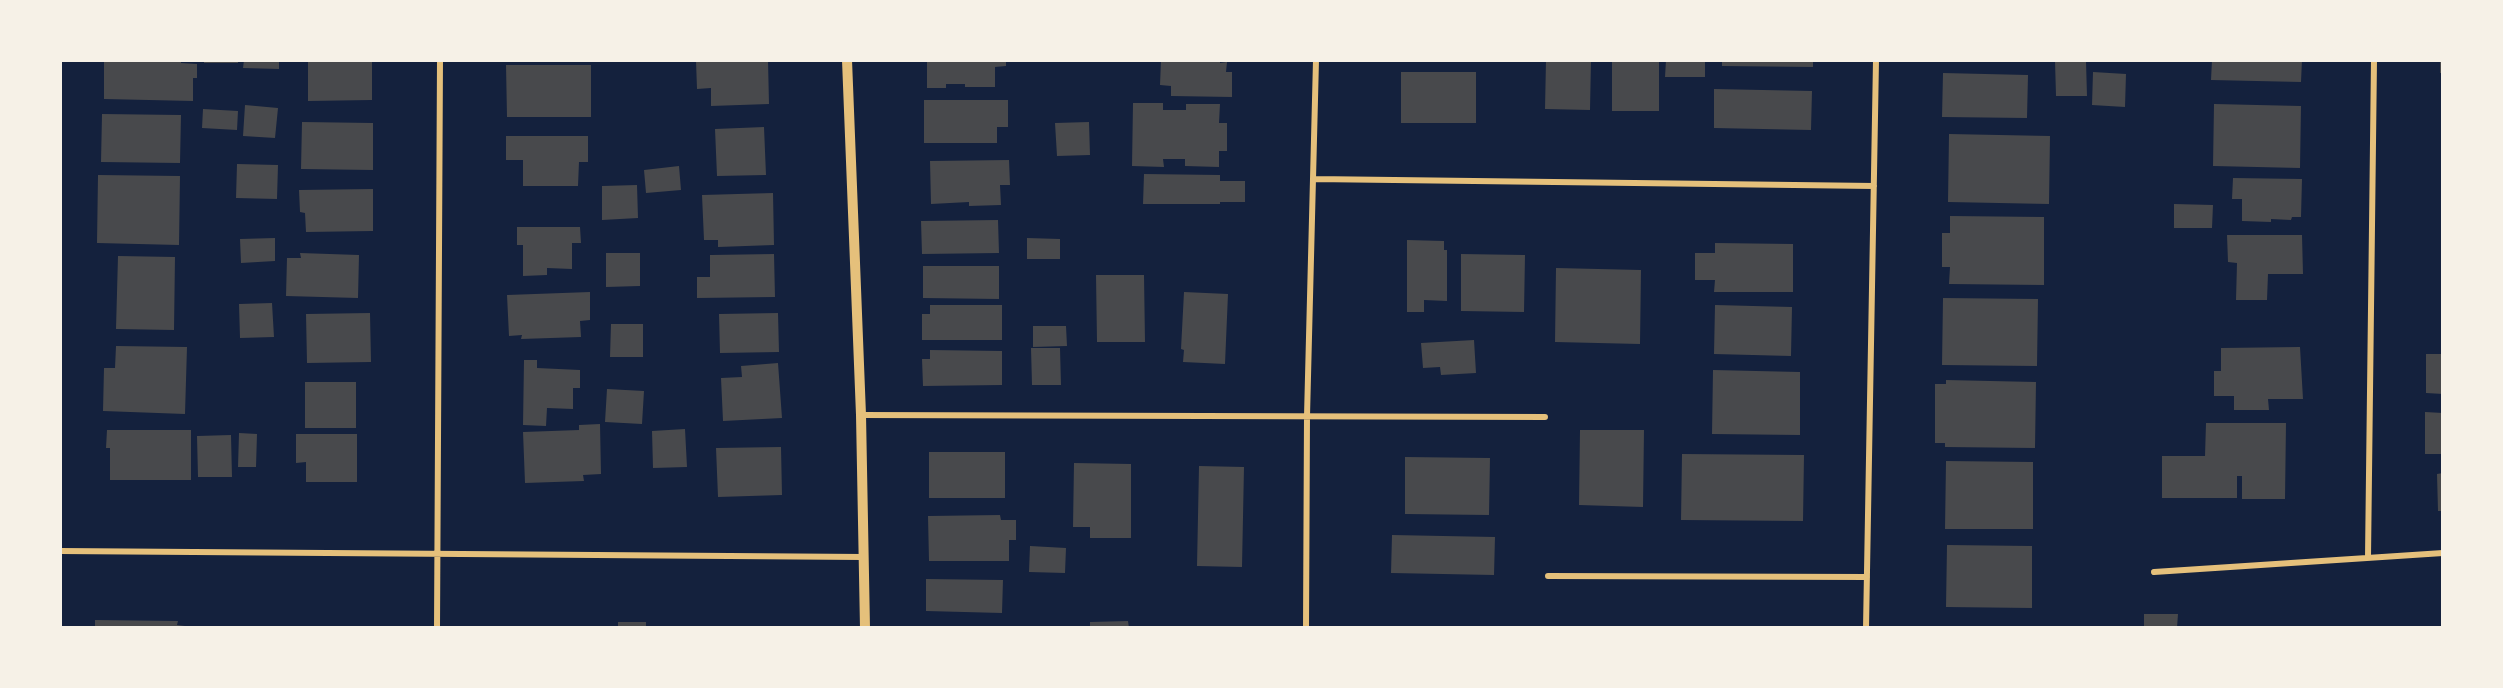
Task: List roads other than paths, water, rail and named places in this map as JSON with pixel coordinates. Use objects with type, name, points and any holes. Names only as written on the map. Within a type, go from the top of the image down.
[{"type":"street","points":[[436,628],[440,60]]},
{"type":"street","points":[[847,60],[861,415],[865,628]]},
{"type":"street","points":[[1306,628],[1307,416],[1316,60]]},
{"type":"street","points":[[1866,628],[1876,60]]},
{"type":"street","points":[[2368,557],[2374,60]]},
{"type":"street","points":[[1314,178],[1874,186]]},
{"type":"street","points":[[861,415],[1545,417]]},
{"type":"street","points":[[60,551],[863,557]]},
{"type":"street","points":[[2154,572],[2443,553]]},
{"type":"street","points":[[1548,576],[1867,577]]}]
